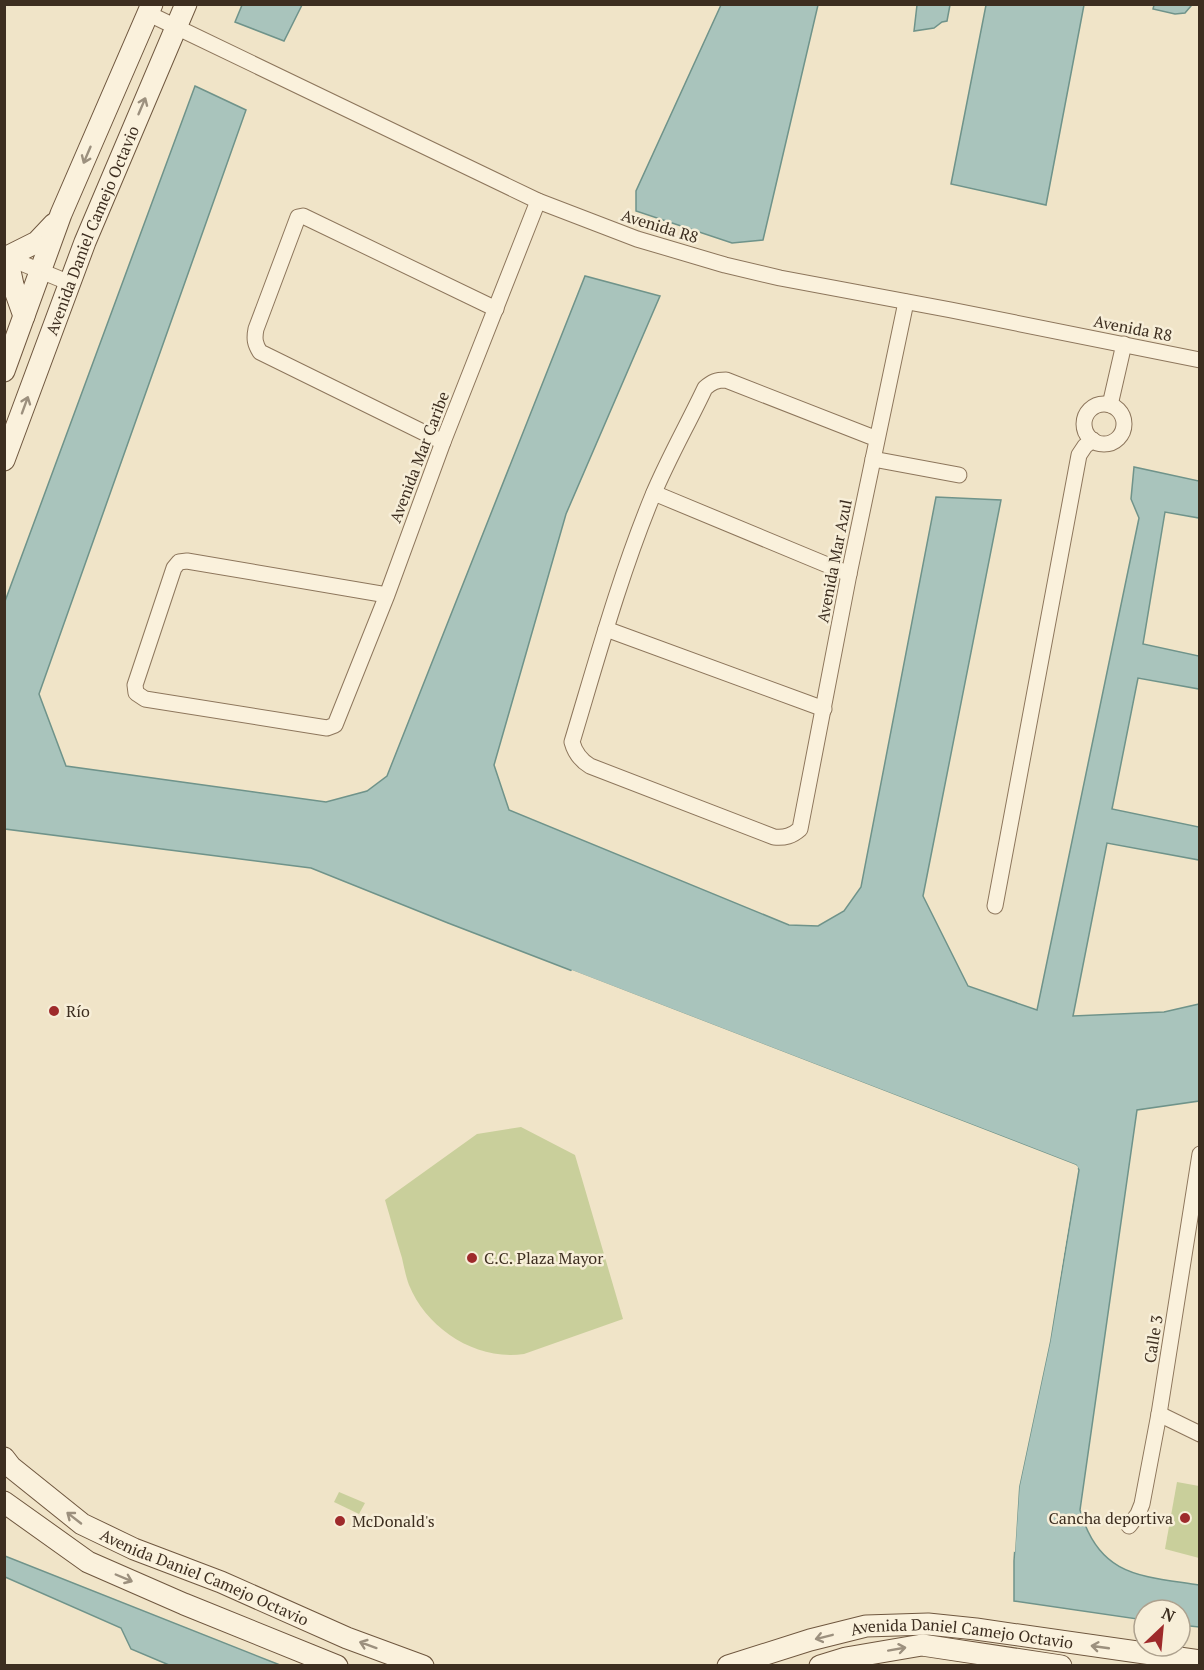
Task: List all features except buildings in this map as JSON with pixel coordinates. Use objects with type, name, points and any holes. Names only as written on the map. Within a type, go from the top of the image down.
[{"type":"street","name":"Avenida Daniel Camejo Octavio","points":[[4,460],[85,243],[186,4]]},
{"type":"street","name":"Avenida Daniel Camejo Octavio","points":[[4,371],[61,214],[150,9]]},
{"type":"street","name":"Avenida R8","points":[[150,9],[176,27],[449,160],[538,201],[637,239],[725,265],[780,278],[1200,360]]},
{"type":"street","name":"Avenida Mar Caribe","points":[[387,595],[187,561],[179,562],[174,568],[135,685],[136,693],[145,699],[327,728],[335,724],[387,595],[443,442],[538,201]]},
{"type":"street","points":[[6,256],[37,242],[51,229],[61,214]]},
{"type":"street","points":[[443,442],[260,352],[255,344],[256,329],[298,217],[303,216],[496,309]]},
{"type":"street","points":[[6,256],[70,283]]},
{"type":"street","points":[[6,256],[24,316]]},
{"type":"street","name":"Avenida Mar Azul","points":[[606,629],[572,742],[575,752],[582,761],[774,837],[784,838],[800,829],[849,574],[906,302]]},
{"type":"street","points":[[1110,405],[1124,345]]},
{"type":"street","points":[[824,709],[606,629],[640,526],[654,493],[705,388],[713,382],[726,380],[877,439]]},
{"type":"street","points":[[1110,405],[1119,410],[1124,418],[1124,428],[1120,437],[1112,443],[1102,444],[1093,441],[1086,433],[1084,424],[1092,408],[1110,405]]},
{"type":"street","points":[[995,906],[1080,455],[1085,446],[1093,441]]},
{"type":"street","points":[[873,459],[958,475]]},
{"type":"street","points":[[654,493],[849,574]]},
{"type":"street","name":"Calle 3","points":[[1129,1526],[1142,1504],[1159,1414],[1200,1154]]},
{"type":"street","points":[[1159,1414],[1200,1434]]},
{"type":"street","name":"Avenida Daniel Camejo Octavio","points":[[4,1458],[11,1467],[82,1524],[134,1549],[221,1582],[348,1638],[423,1665]]},
{"type":"street","name":"Avenida Daniel Camejo Octavio","points":[[4,1502],[88,1562],[184,1604],[337,1665]]},
{"type":"street","name":"Avenida Daniel Camejo Octavio","points":[[728,1665],[866,1626],[928,1624],[1200,1661]]},
{"type":"street","name":"Avenida Daniel Camejo Octavio","points":[[820,1665],[846,1658],[922,1645],[1061,1665]]},
{"type":"green space","points":[[521,1127],[575,1155],[623,1319],[524,1354],[506,1355],[471,1347],[455,1339],[428,1315],[417,1301],[409,1285],[385,1200],[477,1134]]},
{"type":"green space","name":"Cancha deportiva","points":[[1177,1482],[1199,1486],[1199,1558],[1165,1549]]},
{"type":"green space","points":[[339,1492],[365,1503],[359,1514],[334,1502]]},
{"type":"water","points":[[242,4],[302,5],[284,41],[235,22]]},
{"type":"water","points":[[721,5],[818,5],[763,240],[732,243],[636,211],[636,191]]},
{"type":"water","points":[[917,5],[950,5],[947,21],[934,28],[914,31]]},
{"type":"water","points":[[986,5],[1084,5],[1046,205],[951,184]]},
{"type":"water","points":[[1154,5],[1191,5],[1185,13],[1175,14],[1153,9]]},
{"type":"water","points":[[195,86],[246,110],[39,694],[66,766],[326,802],[367,791],[387,776],[585,276],[660,296],[566,514],[494,765],[509,810],[789,925],[818,926],[844,911],[861,887],[936,497],[1001,500],[923,896],[968,986],[1037,1010],[1139,518],[1131,499],[1134,467],[1199,481],[1199,518],[1165,512],[1143,644],[1199,656],[1199,689],[1138,678],[1112,809],[1199,827],[1199,860],[1107,843],[1073,1016],[1164,1012],[1199,1004],[1199,1101],[1137,1110],[1080,1510],[1088,1532],[1098,1549],[1111,1561],[1141,1575],[1199,1585],[1199,1627],[1192,1626],[1192,1598],[1132,1598],[1132,1618],[1014,1601],[1019,1487],[1050,1341],[1079,1170],[1076,1165],[311,868],[5,829],[4,604]]},
{"type":"water","points":[[4,1556],[280,1665],[169,1665],[131,1649],[121,1628],[5,1577]]},
{"type":"pier","points":[[572,970],[1078,1167],[1050,1341],[1019,1487],[1015,1552],[1012,1551],[1016,1487],[1047,1340],[1075,1169],[570,973]]},
{"type":"place","name":"Río","points":[[54,1011]]},
{"type":"place","name":"C.C. Plaza Mayor","points":[[472,1258]]},
{"type":"place","name":"Cancha deportiva","points":[[1185,1518]]},
{"type":"place","name":"McDonald's","points":[[340,1521]]}]
